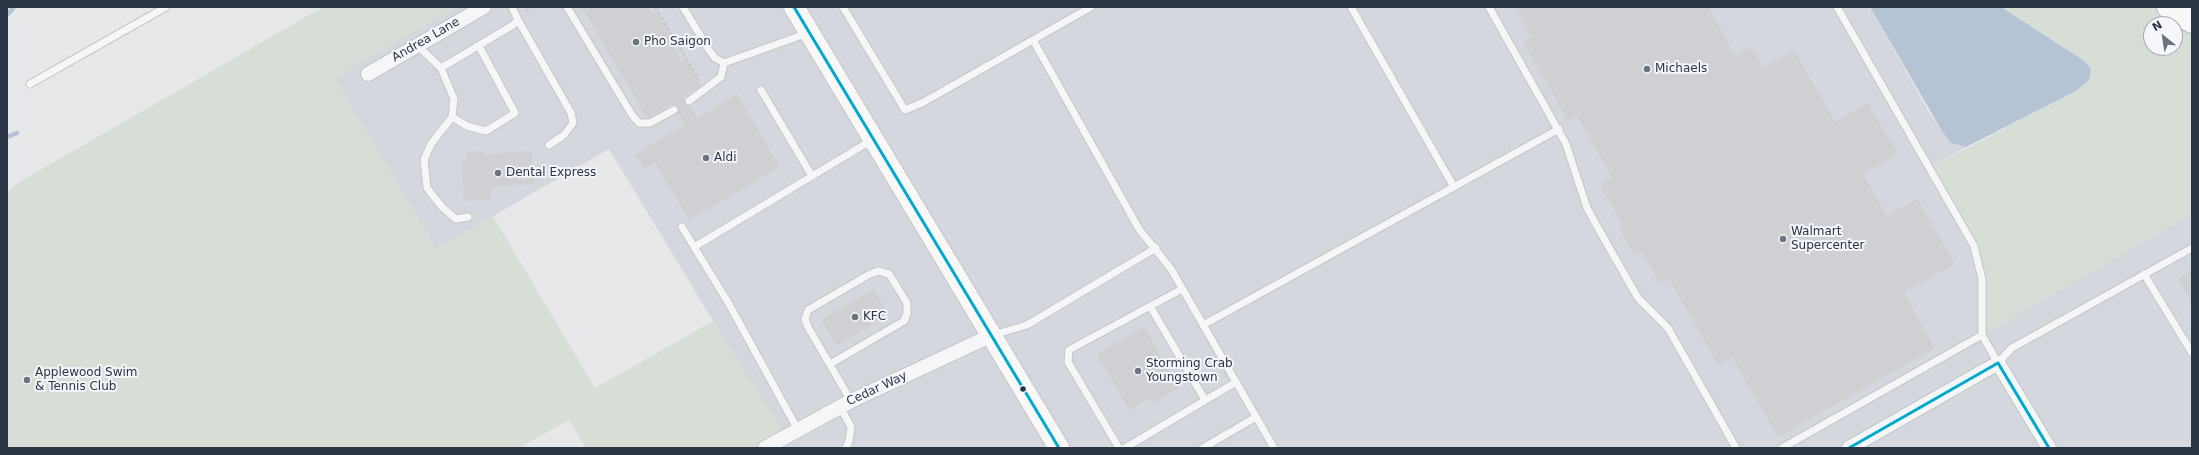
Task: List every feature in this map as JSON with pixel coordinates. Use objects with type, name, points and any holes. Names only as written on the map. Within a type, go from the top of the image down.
[{"type":"highway","points":[[2168,7],[2192,22]]},
{"type":"main road","points":[[794,7],[1059,448]]},
{"type":"street","name":"Andrea Lane","points":[[368,74],[484,7]]},
{"type":"street","name":"Cedar Way","points":[[765,448],[846,404],[992,335]]},
{"type":"street","points":[[1849,448],[1998,363],[2049,448]]},
{"type":"lane","points":[[30,84],[166,7]]},
{"type":"lane","points":[[512,7],[571,113],[574,123],[564,135],[549,146]]},
{"type":"lane","points":[[567,7],[632,115],[639,123],[650,123],[674,110]]},
{"type":"lane","points":[[683,7],[709,50],[715,58],[724,63],[810,32]]},
{"type":"lane","points":[[842,7],[905,110],[922,103],[1091,7]]},
{"type":"lane","points":[[1351,7],[1454,187]]},
{"type":"lane","points":[[1489,7],[1559,129],[1566,144],[1587,208],[1638,298],[1668,328],[1736,448]]},
{"type":"lane","points":[[1837,7],[1974,246],[1982,279],[1982,335],[1998,363],[2012,348],[2192,248]]},
{"type":"lane","points":[[441,68],[513,25],[518,20]]},
{"type":"lane","points":[[1033,40],[1139,229],[1156,248],[1182,288],[1274,448]]},
{"type":"lane","points":[[417,45],[441,68],[454,99],[452,117],[431,144],[424,160],[427,188],[442,207],[456,219],[468,217]]},
{"type":"lane","points":[[452,117],[467,126],[486,131],[515,114],[479,46]]},
{"type":"lane","points":[[689,101],[721,77],[724,63]]},
{"type":"lane","points":[[761,90],[812,176]]},
{"type":"lane","points":[[1203,325],[1559,129]]},
{"type":"lane","points":[[694,247],[874,139]]},
{"type":"lane","points":[[682,227],[729,304],[798,430]]},
{"type":"lane","points":[[992,335],[1027,325],[1156,248]]},
{"type":"lane","points":[[830,364],[904,321],[907,314],[907,303],[889,274],[878,271],[870,274],[808,310],[805,319],[830,364],[846,404],[851,427],[849,441],[846,448]]},
{"type":"lane","points":[[2144,274],[2192,353]]},
{"type":"lane","points":[[1119,448],[1068,362],[1069,350],[1182,288]]},
{"type":"lane","points":[[1150,306],[1205,400]]},
{"type":"lane","points":[[1782,448],[1982,335]]},
{"type":"lane","points":[[1125,448],[1236,382]]},
{"type":"lane","points":[[1203,448],[1256,417]]},
{"type":"path","points":[[655,7],[704,89]]},
{"type":"shaded area","points":[[323,7],[455,7],[334,78],[436,249],[493,216],[595,388],[713,321],[786,436],[765,448],[586,448],[569,420],[519,448],[7,448],[7,192],[16,184]]},
{"type":"shaded area","points":[[455,7],[1870,7],[1930,114],[1951,143],[1966,147],[1929,168],[1974,246],[1982,279],[1982,335],[2192,214],[2192,448],[765,448],[718,329],[609,149],[436,249],[334,78]]},
{"type":"shaded area","points":[[2001,7],[2168,7],[2182,16],[2143,16],[2143,56],[2183,56],[2183,16],[2192,22],[2192,214],[1982,335],[1982,300],[1974,246],[1929,168],[2076,91],[2083,60]]},
{"type":"water","points":[[1870,7],[2001,7],[2083,60],[2091,69],[2089,80],[2076,91],[1966,147],[1951,143],[1942,131]]},
{"type":"building","points":[[582,7],[648,7],[653,14],[657,12],[673,38],[669,40],[682,62],[686,59],[701,86],[684,96],[685,104],[690,106],[697,118],[737,94],[780,167],[689,220],[655,162],[644,169],[635,154],[685,125],[678,113],[679,108],[672,104],[647,118]]},
{"type":"building","name":"Walmart Supercenter","points":[[1515,7],[1708,7],[1736,56],[1751,47],[1763,68],[1794,50],[1835,122],[1868,103],[1898,154],[1863,174],[1887,216],[1917,199],[1955,264],[1904,293],[1935,348],[1778,437],[1732,357],[1718,365],[1669,279],[1660,284],[1641,251],[1634,255],[1619,228],[1623,225],[1600,185],[1612,178],[1577,116],[1568,121],[1523,41],[1531,36]]},
{"type":"building","name":"Dental Express","points":[[484,151],[484,155],[531,151],[534,184],[491,187],[491,199],[464,201],[462,163],[467,162],[466,152]]},
{"type":"building","points":[[2192,270],[2192,302],[2178,279]]},
{"type":"building","name":"KFC","points":[[874,289],[888,314],[837,346],[821,320]]},
{"type":"building","name":"Storming Crab Youngstown","points":[[1144,327],[1179,388],[1153,403],[1150,398],[1129,410],[1097,354]]},
{"type":"waterway","points":[[7,15],[14,7]]},
{"type":"waterway","points":[[7,137],[17,133]]},
{"type":"transit line","points":[[794,7],[1059,448]]},
{"type":"transit line","points":[[1998,363],[2049,448]]},
{"type":"transit line","points":[[1849,448],[1998,363]]},
{"type":"place","name":"Pho Saigon","points":[[636,42]]},
{"type":"place","name":"Michaels","points":[[1647,69]]},
{"type":"place","name":"Aldi","points":[[706,158]]},
{"type":"place","name":"Dental Express","points":[[498,173]]},
{"type":"place","name":"Walmart Supercenter","points":[[1783,239]]},
{"type":"place","name":"KFC","points":[[855,317]]},
{"type":"place","name":"Storming Crab Youngstown","points":[[1138,371]]},
{"type":"place","name":"Applewood Swim & Tennis Club","points":[[27,380]]}]
